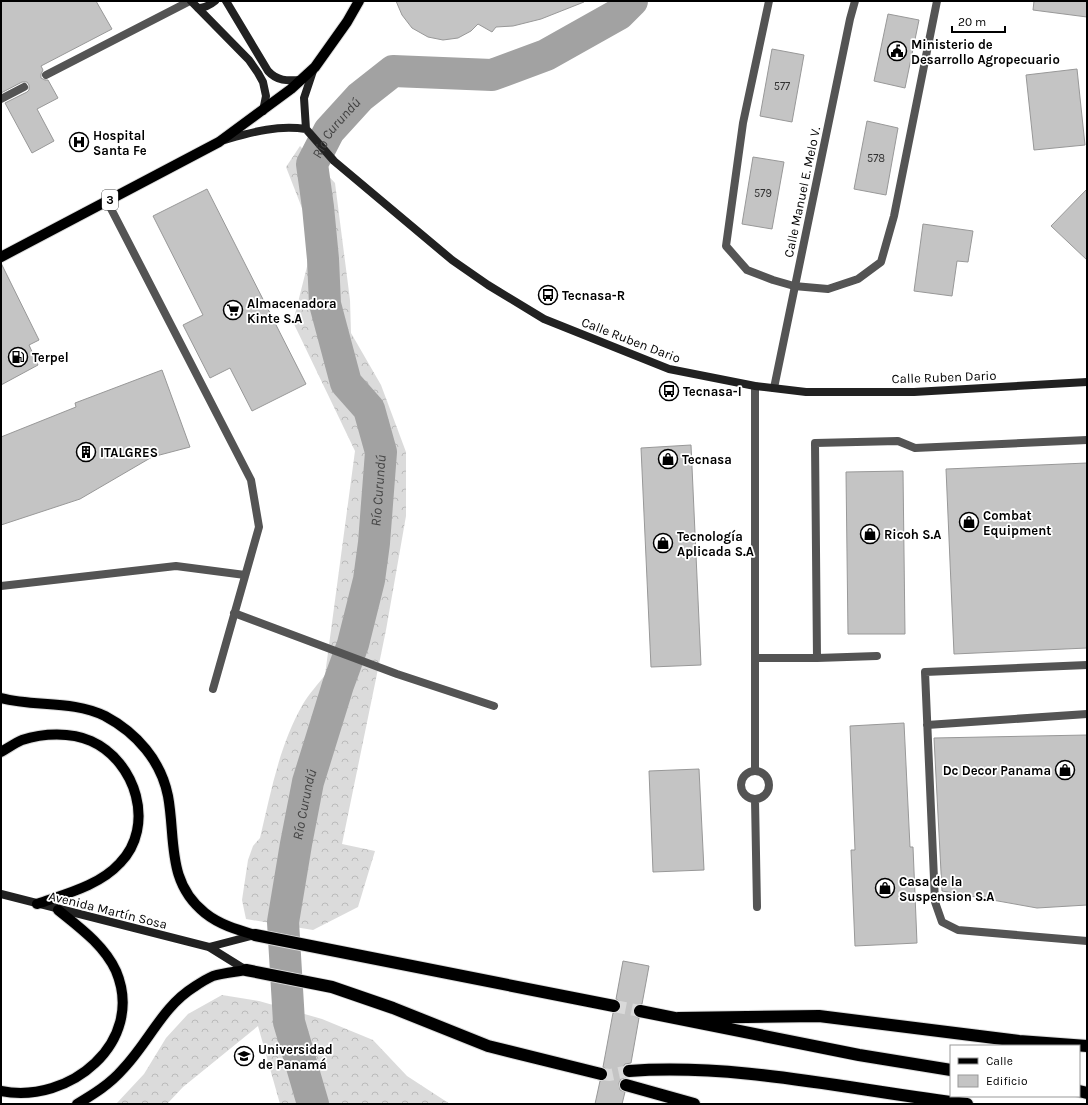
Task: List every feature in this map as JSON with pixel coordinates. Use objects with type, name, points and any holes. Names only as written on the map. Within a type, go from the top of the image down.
[{"type":"highway","points":[[258,936],[614,1006]]},
{"type":"highway","points":[[249,971],[332,987],[393,1008],[488,1046],[601,1074]]},
{"type":"highway","points":[[640,1011],[859,1055],[950,1070]]},
{"type":"highway","points":[[678,1018],[819,1016],[1020,1041],[1074,1045]]},
{"type":"highway","points":[[629,1071],[663,1069],[755,1074],[967,1104]]},
{"type":"highway","points":[[626,1085],[694,1104]]},
{"type":"main road","name":"3","points":[[1,257],[219,142],[263,111],[315,67],[347,22],[359,1]]},
{"type":"main road","points":[[1,698],[65,705],[93,711],[114,721],[132,734],[153,758],[162,776],[168,797],[175,865],[185,891],[197,906],[209,916],[225,925],[258,936]]},
{"type":"main road","points":[[1,752],[21,741],[35,737],[65,735],[91,741],[113,756],[123,767],[130,778],[138,800],[138,821],[135,839],[121,863],[101,878],[86,886],[37,904]]},
{"type":"main road","points":[[1,1091],[18,1094],[43,1092],[68,1084],[80,1078],[108,1050],[119,1026],[121,1013],[120,985],[110,960],[91,937],[58,910]]},
{"type":"main road","points":[[77,1104],[97,1092],[114,1079],[124,1068],[170,1006],[183,994],[212,977],[224,973],[249,971]]},
{"type":"street","points":[[46,75],[190,1],[250,60],[263,82],[266,96],[263,111]]},
{"type":"street","points":[[198,8],[204,8],[215,1]]},
{"type":"street","points":[[226,1],[268,71],[278,79],[286,81],[300,80]]},
{"type":"street","points":[[769,1],[743,123],[726,246],[747,270],[794,286],[828,289],[858,279],[881,262],[894,216],[937,1]]},
{"type":"street","name":"Calle Manuel E. Melo V.","points":[[774,388],[850,18],[855,1]]},
{"type":"street","points":[[219,142],[258,130],[292,127],[308,131],[304,98],[315,67]]},
{"type":"street","points":[[1,98],[24,87]]},
{"type":"street","name":"Calle Ruben Dario","points":[[308,131],[334,161],[452,260],[488,285],[544,319],[669,369],[755,386],[806,392],[914,392],[1087,382]]},
{"type":"street","points":[[107,201],[251,480],[259,527],[213,689]]},
{"type":"street","points":[[755,386],[755,770]]},
{"type":"street","points":[[817,658],[815,443],[898,442],[915,448],[1087,440]]},
{"type":"street","points":[[1,586],[176,566],[245,575]]},
{"type":"street","points":[[234,613],[397,674],[494,706]]},
{"type":"street","points":[[755,658],[877,656]]},
{"type":"street","points":[[1087,665],[925,672],[935,902],[942,922],[958,930],[1087,941]]},
{"type":"street","points":[[927,725],[1087,714]]},
{"type":"street","points":[[755,770],[763,773],[767,777],[769,786],[766,794],[755,800],[745,796],[740,787],[742,778],[755,770]]},
{"type":"street","points":[[755,800],[757,907]]},
{"type":"street","name":"Avenida Martín Sosa","points":[[1,894],[58,910],[209,947],[249,971]]},
{"type":"street","name":"Avenida Martín Sosa","points":[[209,947],[258,936]]},
{"type":"green space","points":[[300,146],[335,183],[350,300],[351,333],[381,385],[406,452],[406,516],[386,630],[342,844],[375,851],[358,907],[313,930],[246,919],[242,900],[248,860],[253,846],[260,838],[272,786],[288,736],[303,704],[325,675],[355,451],[293,322],[314,239],[286,167]]},
{"type":"green space","points":[[222,995],[259,1001],[322,1019],[373,1040],[407,1076],[450,1104],[280,1104],[258,1026],[183,1087],[167,1104],[116,1104],[144,1074],[166,1038],[188,1014]]},
{"type":"building","points":[[1,1],[96,1],[112,29],[41,66],[43,70],[41,78],[48,80],[58,98],[37,109],[54,141],[32,153],[5,103],[27,92],[29,90],[29,85],[27,82],[22,82],[1,93]]},
{"type":"building","points":[[396,1],[584,2],[541,19],[513,26],[496,27],[492,32],[478,24],[471,31],[458,38],[443,40],[428,37],[412,28],[402,15]]},
{"type":"building","points":[[1034,1],[1087,1],[1087,17],[1033,10]]},
{"type":"building","name":"Ministerio de Desarrollo Agropecuario","points":[[888,14],[919,20],[905,88],[874,81]]},
{"type":"building","points":[[772,49],[804,55],[792,122],[760,116]]},
{"type":"building","points":[[1077,69],[1085,145],[1034,150],[1026,75]]},
{"type":"building","points":[[867,121],[898,128],[886,195],[854,189]]},
{"type":"building","points":[[753,157],[784,162],[772,229],[742,224]]},
{"type":"building","points":[[207,189],[306,384],[252,411],[230,368],[210,378],[183,325],[203,315],[153,216]]},
{"type":"building","points":[[1087,189],[1087,260],[1051,226]]},
{"type":"building","points":[[923,224],[973,231],[968,262],[957,261],[952,296],[914,291]]},
{"type":"building","points":[[1,263],[39,340],[29,345],[38,365],[1,385]]},
{"type":"building","name":"ITALGRES","points":[[162,370],[190,447],[152,457],[80,499],[1,525],[1,437],[76,407],[75,403]]},
{"type":"building","points":[[691,445],[701,665],[651,667],[641,448]]},
{"type":"building","points":[[1087,463],[1087,648],[954,654],[946,469]]},
{"type":"building","points":[[903,471],[905,634],[848,634],[846,472]]},
{"type":"building","points":[[904,723],[910,847],[913,847],[917,943],[855,946],[851,850],[855,850],[850,726]]},
{"type":"building","points":[[1087,735],[1087,905],[1037,908],[942,891],[934,738]]},
{"type":"building","points":[[699,769],[704,870],[653,872],[649,771]]},
{"type":"building","points":[[623,961],[649,966],[642,1004],[635,1006],[633,1010],[635,1016],[639,1018],[631,1063],[625,1064],[623,1067],[622,1072],[626,1078],[621,1079],[619,1083],[620,1090],[625,1092],[622,1104],[595,1104],[600,1081],[606,1079],[608,1075],[606,1069],[603,1067],[613,1013],[619,1011],[621,1007],[619,1001],[616,999]]},
{"type":"waterway","name":"Río Curundú","points":[[313,1104],[289,1022],[283,922],[308,782],[338,685],[353,644],[369,580],[374,543],[381,452],[369,409],[346,383],[325,304],[323,259],[312,164],[329,131],[360,97],[393,71],[492,75],[546,55],[619,14],[632,1]]},
{"type":"tunnel","points":[[614,1006],[640,1011]]},
{"type":"tunnel","points":[[601,1074],[610,1075],[629,1071]]},
{"type":"place","name":"Ministerio de Desarrollo Agropecuario","points":[[897,51]]},
{"type":"place","name":"Hospital Santa Fe","points":[[79,142]]},
{"type":"place","name":"Tecnasa-R","points":[[548,295]]},
{"type":"place","name":"Almacenadora Kinte S.A","points":[[233,310]]},
{"type":"place","name":"Terpel","points":[[18,357]]},
{"type":"place","name":"Tecnasa-I","points":[[669,391]]},
{"type":"place","name":"ITALGRES","points":[[86,452]]},
{"type":"place","name":"Tecnasa","points":[[668,459]]},
{"type":"place","name":"Combat Equipment","points":[[969,522]]},
{"type":"place","name":"Ricoh S.A","points":[[870,534]]},
{"type":"place","name":"Tecnología Aplicada S.A","points":[[663,543]]},
{"type":"place","name":"Dc Decor Panama","points":[[1065,770]]},
{"type":"place","name":"Casa de la Suspension S.A","points":[[885,888]]},
{"type":"place","name":"Universidad de Panamá","points":[[244,1056]]}]
